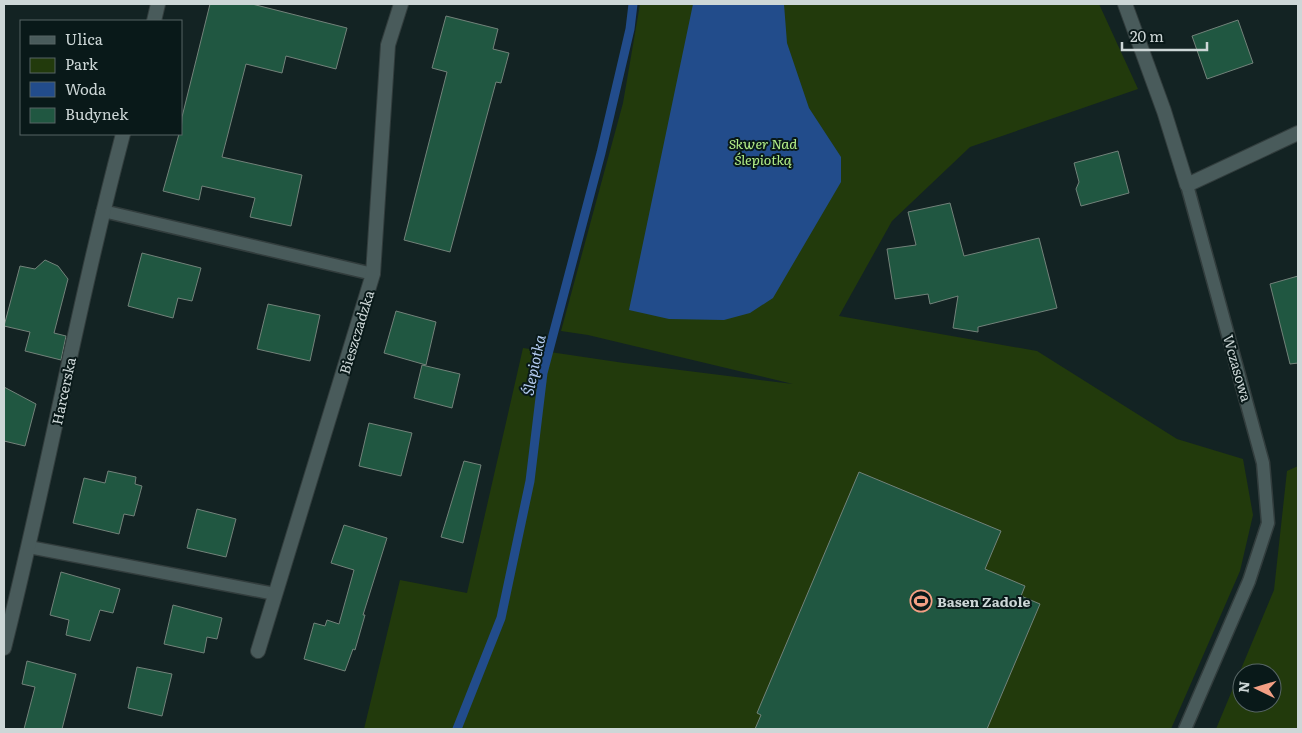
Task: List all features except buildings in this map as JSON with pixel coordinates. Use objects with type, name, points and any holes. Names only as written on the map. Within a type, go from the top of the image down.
[{"type":"street","points":[[154,20],[158,4]]},
{"type":"street","name":"Bieszczadzka","points":[[258,651],[373,274],[388,45],[401,4]]},
{"type":"street","name":"Wczasowa","points":[[1125,4],[1164,111],[1187,185]]},
{"type":"street","points":[[1187,185],[1298,134]]},
{"type":"street","name":"Harcerska","points":[[4,648],[29,547],[103,211],[124,135]]},
{"type":"lane","name":"Wczasowa","points":[[1185,729],[1249,581],[1268,523],[1263,462],[1187,185]]},
{"type":"lane","points":[[103,211],[373,274]]},
{"type":"lane","points":[[29,547],[275,594]]},
{"type":"green space","name":"Skwer Nad Ślepiotką","points":[[640,4],[1099,4],[1138,89],[970,147],[892,221],[839,316],[1037,351],[1177,439],[1243,459],[1253,515],[1240,571],[1171,729],[364,729],[400,580],[467,593],[523,348],[624,363],[793,384],[588,335],[561,331],[623,103]]},
{"type":"green space","points":[[1298,466],[1298,729],[1216,729],[1232,691],[1232,713],[1282,713],[1282,663],[1244,663],[1274,590],[1287,471]]},
{"type":"water","points":[[693,4],[784,4],[787,43],[809,108],[841,157],[841,182],[773,298],[750,313],[724,320],[669,319],[629,310]]},
{"type":"waterway","name":"Ślepiotka","points":[[457,729],[501,618],[530,481],[543,373],[601,153],[630,29],[633,4]]},
{"type":"place","name":"Basen Zadole","points":[[921,601]]}]
